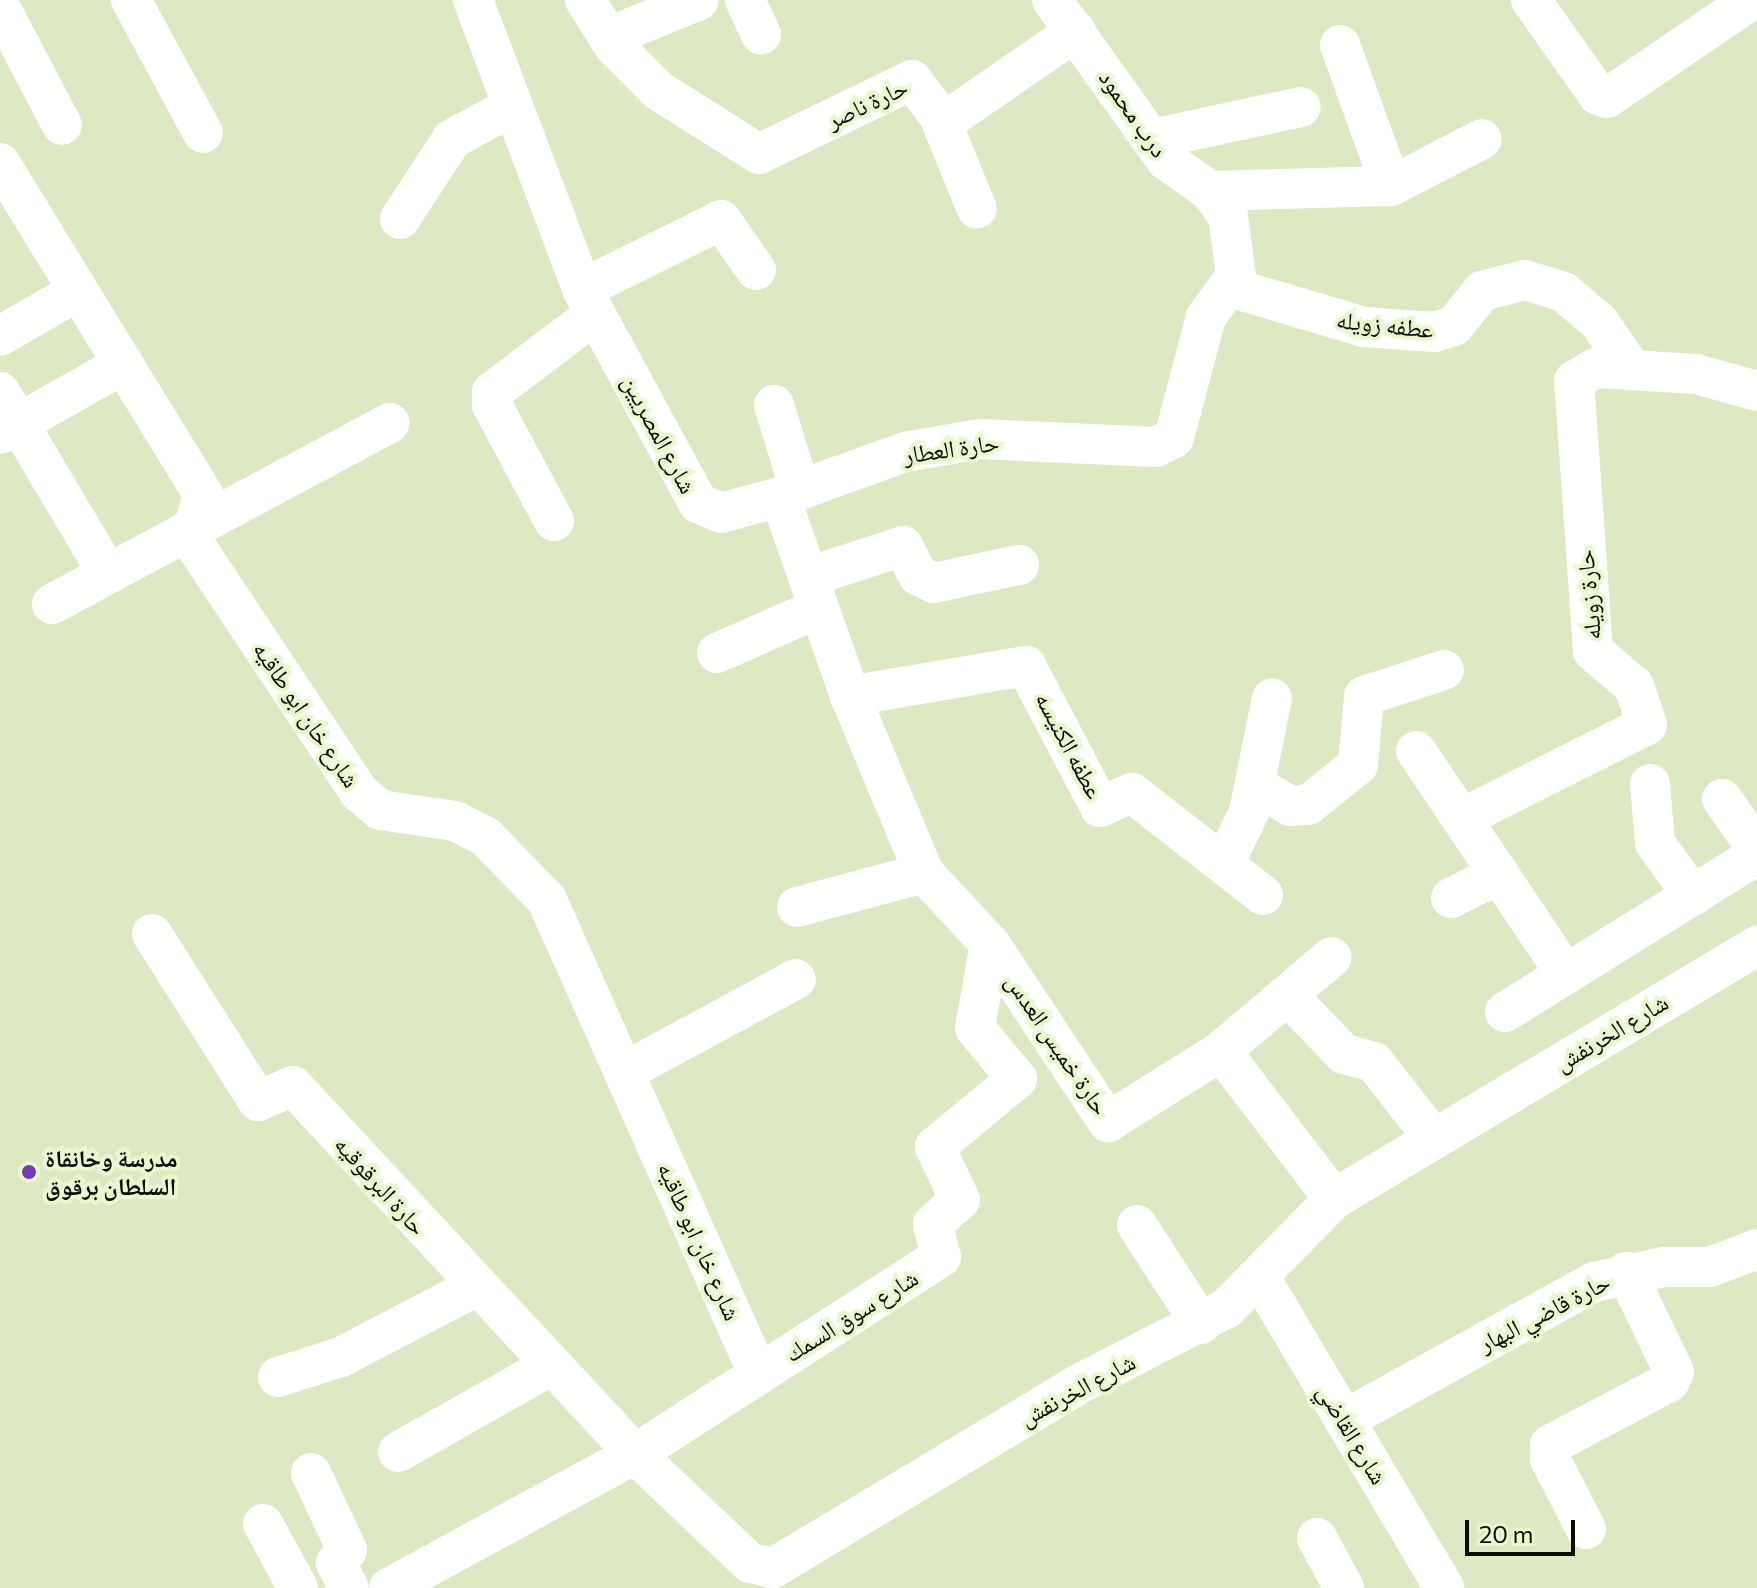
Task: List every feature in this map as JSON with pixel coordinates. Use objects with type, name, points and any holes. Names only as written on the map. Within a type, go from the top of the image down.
[{"type":"street","points":[[131,0],[203,133]]},
{"type":"street","name":"شارع المصريين","points":[[473,0],[509,108],[589,302],[698,503],[721,513],[790,494]]},
{"type":"street","points":[[585,0],[609,37],[699,0]]},
{"type":"street","points":[[1531,0],[1607,98],[1751,0]]},
{"type":"street","points":[[0,7],[62,125]]},
{"type":"street","name":"حارة ناصر","points":[[609,37],[659,91],[759,154],[912,80],[939,116],[950,118],[1064,16]]},
{"type":"street","name":"درب محمود","points":[[1064,16],[1183,177],[1210,191],[1228,216],[1238,266],[1229,287],[1206,317],[1174,438]]},
{"type":"street","points":[[1340,45],[1391,186]]},
{"type":"street","points":[[1152,139],[1301,107]]},
{"type":"street","points":[[400,219],[452,139],[509,108]]},
{"type":"street","points":[[939,116],[977,209]]},
{"type":"street","points":[[1210,191],[1391,186],[1482,139]]},
{"type":"street","points":[[0,163],[203,494],[205,504],[191,525]]},
{"type":"street","points":[[554,521],[492,405],[492,392],[589,302],[721,220],[756,270]]},
{"type":"street","name":"عطفه زويله","points":[[1229,287],[1364,327],[1434,332],[1454,326],[1482,291],[1525,280],[1564,292],[1599,322],[1632,370]]},
{"type":"street","points":[[0,336],[78,291]]},
{"type":"street","points":[[107,572],[6,416],[123,364]]},
{"type":"street","name":"حارة زويله","points":[[1462,818],[1647,725],[1634,686],[1593,651],[1570,388],[1596,368],[1696,374],[1757,391]]},
{"type":"street","points":[[774,405],[790,494],[814,592],[850,696],[924,873],[990,944]]},
{"type":"street","points":[[52,604],[191,525],[390,423]]},
{"type":"street","name":"حارة العطار","points":[[790,494],[905,452],[980,439],[1156,447],[1174,438]]},
{"type":"street","name":"شارع خان ابو طاقيه","points":[[191,525],[191,539],[369,804],[455,821],[521,865],[562,925],[758,1373]]},
{"type":"street","points":[[717,653],[814,592],[903,546],[918,575],[934,583],[1019,565]]},
{"type":"street","name":"عطفه الكنيسه","points":[[850,696],[1026,666],[1100,807],[1132,793],[1263,895]]},
{"type":"street","points":[[1256,786],[1290,806],[1308,805],[1358,765],[1364,696],[1444,670]]},
{"type":"street","points":[[1224,864],[1256,786],[1272,698]]},
{"type":"street","points":[[1416,751],[1566,974]]},
{"type":"street","points":[[1650,784],[1655,843],[1693,896]]},
{"type":"street","points":[[1722,799],[1757,849]]},
{"type":"street","points":[[1505,1012],[1757,855]]},
{"type":"street","points":[[797,907],[924,873]]},
{"type":"street","points":[[1451,898],[1499,874]]},
{"type":"street","name":"حارة البرقوقيه","points":[[152,934],[258,1101],[293,1086],[473,1288],[635,1454]]},
{"type":"street","name":"حارة خميس العدس","points":[[990,944],[1108,1122],[1221,1051],[1332,957]]},
{"type":"street","name":"شارع سوق السمك","points":[[635,1454],[941,1257],[933,1224],[960,1200],[935,1147],[1017,1079],[975,1028],[990,944]]},
{"type":"street","name":"شارع الخرنفش","points":[[635,1454],[750,1563],[767,1570],[1077,1385],[1201,1324],[1262,1281],[1334,1199],[1757,946]]},
{"type":"street","points":[[626,1071],[796,979]]},
{"type":"street","points":[[1287,995],[1344,1054],[1374,1062],[1434,1139]]},
{"type":"street","points":[[1221,1051],[1334,1199]]},
{"type":"street","points":[[1137,1225],[1201,1324]]},
{"type":"street","name":"حارة قاضي البهار","points":[[1344,1420],[1564,1297],[1626,1272],[1710,1267],[1757,1249]]},
{"type":"street","points":[[1586,1529],[1550,1459],[1550,1445],[1669,1382],[1674,1372],[1626,1272]]},
{"type":"street","name":"شارع القاضي","points":[[1262,1281],[1444,1588]]},
{"type":"street","points":[[278,1377],[341,1357],[473,1288]]},
{"type":"street","points":[[398,1452],[550,1366]]},
{"type":"street","points":[[408,1584],[635,1454]]},
{"type":"street","points":[[311,1473],[347,1550],[336,1563],[349,1588]]},
{"type":"street","points":[[263,1524],[298,1588]]},
{"type":"street","points":[[1317,1538],[1344,1588]]},
{"type":"place","name":"مدرسة وخانقاة السلطان برقوق","points":[[29,1172]]}]
